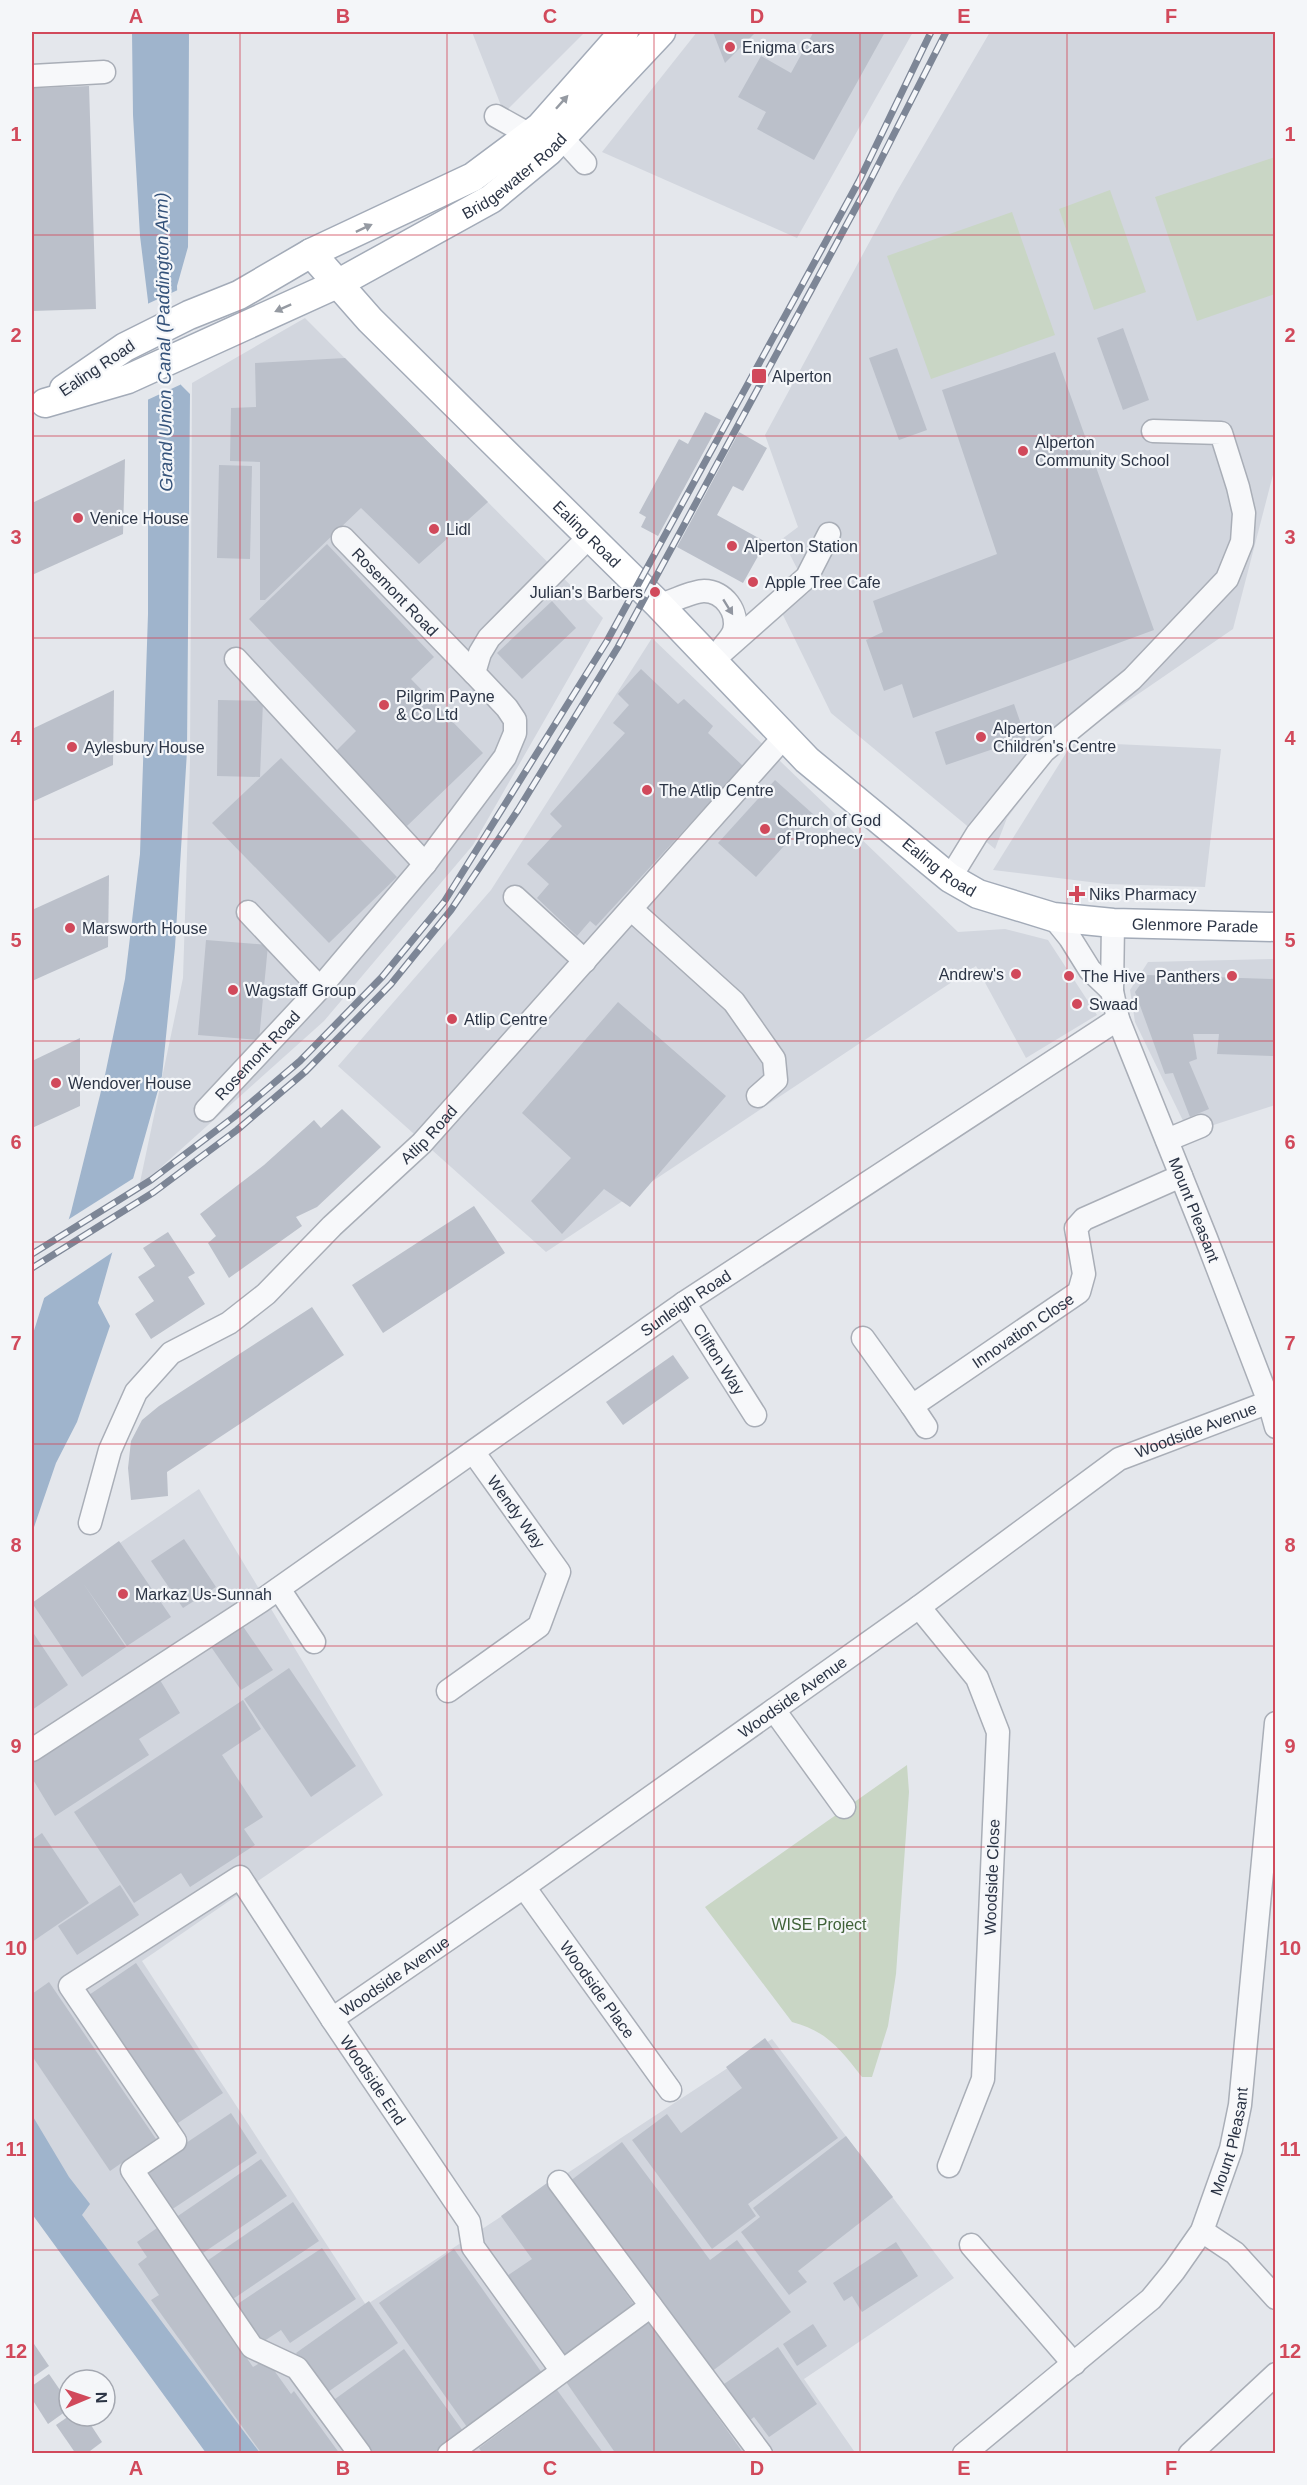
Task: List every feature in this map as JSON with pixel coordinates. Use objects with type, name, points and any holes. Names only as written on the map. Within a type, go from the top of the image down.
[{"type":"main road","name":"Bridgewater Road","points":[[311,253],[547,142],[624,32]]},
{"type":"main road","name":"Bridgewater Road","points":[[336,284],[491,199],[661,32]]},
{"type":"main road","points":[[311,253],[336,284]]},
{"type":"main road","name":"Ealing Road","points":[[38,407],[125,347],[189,315],[239,295],[311,253]]},
{"type":"main road","points":[[239,295],[303,277],[336,284]]},
{"type":"main road","name":"Ealing Road","points":[[38,407],[128,379],[336,284],[659,605],[807,760],[950,878],[978,894],[1053,918],[1113,923]]},
{"type":"main road","name":"Glenmore Parade","points":[[1113,923],[1275,927]]},
{"type":"street","points":[[32,76],[104,72]]},
{"type":"street","points":[[496,116],[585,163]]},
{"type":"street","points":[[427,197],[442,225]]},
{"type":"street","points":[[950,878],[977,834],[1044,751],[1132,679],[1227,579],[1242,542],[1244,513],[1221,433],[1153,431]]},
{"type":"street","points":[[711,662],[807,577],[829,534]]},
{"type":"street","points":[[474,673],[480,652],[489,638],[589,537]]},
{"type":"street","name":"Rosemont Road","points":[[206,1110],[320,988],[425,864],[505,757],[515,734],[515,720],[507,708],[343,538]]},
{"type":"street","points":[[659,605],[703,591],[717,593],[730,606],[735,620],[734,633],[711,662]]},
{"type":"street","points":[[236,659],[425,864]]},
{"type":"street","name":"Atlip Road","points":[[90,1523],[110,1450],[136,1392],[171,1353],[229,1323],[266,1294],[332,1226],[423,1143],[784,737]]},
{"type":"street","points":[[514,897],[585,961]]},
{"type":"street","points":[[631,909],[734,1002],[774,1059],[776,1080],[758,1096]]},
{"type":"street","points":[[248,912],[320,988]]},
{"type":"street","points":[[1053,918],[1070,938],[1090,970],[1112,991]]},
{"type":"street","name":"Mount Pleasant","points":[[1113,923],[1112,991],[1118,1019],[1181,1176],[1265,1364],[1269,1402],[1275,1427]]},
{"type":"street","name":"Sunleigh Road","points":[[32,1750],[270,1595],[684,1303],[1118,1019]]},
{"type":"street","points":[[1167,1140],[1201,1126]]},
{"type":"street","name":"Innovation Close","points":[[912,1406],[1079,1292],[1084,1274],[1076,1228],[1084,1219],[1181,1176]]},
{"type":"street","name":"Clifton Way","points":[[684,1303],[755,1415]]},
{"type":"street","points":[[862,1338],[926,1427]]},
{"type":"street","name":"Woodside Avenue","points":[[332,2019],[524,1887],[919,1607],[1119,1459],[1269,1402]]},
{"type":"street","name":"Wendy Way","points":[[448,1691],[539,1626],[559,1572],[474,1453]]},
{"type":"street","points":[[270,1595],[314,1642]]},
{"type":"street","name":"Woodside Close","points":[[919,1607],[977,1678],[998,1732],[983,2079],[949,2166]]},
{"type":"street","points":[[774,1710],[844,1808]]},
{"type":"street","name":"Mount Pleasant","points":[[964,2454],[1151,2299],[1202,2231],[1231,2149],[1240,2105],[1275,1723]]},
{"type":"street","name":"Woodside End","points":[[360,2454],[297,2368],[252,2347],[132,2170],[175,2141],[70,1986],[240,1878],[332,2019],[470,2222],[473,2247],[562,2371]]},
{"type":"street","name":"Woodside Place","points":[[524,1887],[670,2090]]},
{"type":"street","points":[[559,2182],[761,2454]]},
{"type":"street","points":[[1202,2231],[1235,2253],[1275,2298]]},
{"type":"street","points":[[971,2246],[1074,2364]]},
{"type":"street","points":[[449,2454],[651,2306]]},
{"type":"street","points":[[1190,2454],[1275,2374]]},
{"type":"shaded area","points":[[472,32],[585,32],[504,113]]},
{"type":"shaded area","points":[[697,32],[913,32],[797,238],[602,152]]},
{"type":"shaded area","name":"Alperton Community School","points":[[990,32],[1275,32],[1275,467],[1233,629],[1061,747],[1007,818],[995,849],[831,713],[782,613],[809,592],[782,539],[798,527],[765,435],[896,193]]},
{"type":"shaded area","points":[[305,318],[603,618],[473,845],[324,1021],[139,1187],[183,978],[190,761],[192,383]]},
{"type":"shaded area","points":[[652,638],[958,932],[1005,929],[1048,940],[1097,1015],[1026,1058],[976,966],[546,1252],[338,1066],[491,890]]},
{"type":"shaded area","points":[[1073,742],[1221,749],[1205,887],[1106,884],[993,870]]},
{"type":"shaded area","points":[[1275,959],[1275,1105],[1189,1133],[1135,1022],[1130,990],[1148,962]]},
{"type":"shaded area","points":[[199,1489],[383,1795],[142,1961],[366,2305],[772,2039],[954,2278],[804,2379],[854,2451],[850,2453],[258,2453],[60,2197],[32,2140],[32,1603]]},
{"type":"green space","points":[[1275,157],[1275,294],[1197,321],[1155,197]]},
{"type":"green space","points":[[1110,190],[1146,292],[1094,310],[1059,209]]},
{"type":"green space","points":[[1012,212],[1055,335],[931,379],[887,256]]},
{"type":"green space","name":"WISE Project","points":[[907,1765],[909,1792],[896,1974],[888,2026],[872,2077],[862,2077],[840,2050],[824,2036],[792,2022],[705,1907]]},
{"type":"water","name":"Grand Union Canal (Paddington Arm)","points":[[132,32],[189,32],[188,247],[177,286],[181,385],[190,394],[187,751],[175,947],[162,1076],[98,1303],[110,1326],[77,1422],[56,1463],[32,1533],[32,1337],[71,1212],[105,1075],[125,979],[140,854],[148,614],[148,301],[140,236],[133,115]]},
{"type":"water","points":[[32,2115],[69,2177],[90,2204],[82,2215],[260,2453],[206,2453],[32,2214]]},
{"type":"pier","points":[[180,289],[184,383],[145,401],[145,305]]},
{"type":"pier","points":[[137,1176],[116,1250],[41,1300],[66,1221]]},
{"type":"building","name":"Enigma Cars","points":[[713,32],[756,32],[725,63]]},
{"type":"building","points":[[809,32],[885,32],[814,160],[757,129],[766,112],[738,97],[761,56],[791,73],[813,33]]},
{"type":"building","points":[[89,86],[96,309],[32,311],[32,88]]},
{"type":"building","points":[[1123,328],[1149,400],[1123,410],[1097,338]]},
{"type":"building","points":[[897,348],[927,430],[899,440],[869,358]]},
{"type":"building","points":[[1055,352],[1154,630],[913,718],[902,684],[884,691],[866,640],[883,632],[873,601],[997,554],[942,390]]},
{"type":"building","points":[[345,358],[488,502],[419,564],[361,508],[265,600],[260,600],[260,462],[230,461],[231,408],[256,407],[255,363]]},
{"type":"building","points":[[705,412],[721,420],[658,536],[641,527],[646,517],[639,513],[679,439],[688,444]]},
{"type":"building","points":[[739,432],[767,448],[743,491],[733,486],[717,515],[766,542],[743,583],[677,547]]},
{"type":"building","name":"Venice House","points":[[125,459],[123,534],[32,575],[32,503]]},
{"type":"building","points":[[219,465],[252,466],[250,559],[217,558]]},
{"type":"building","name":"Pilgrim Payne & Co Ltd","points":[[327,544],[434,657],[411,679],[483,753],[407,826],[336,751],[356,731],[249,619]]},
{"type":"building","points":[[552,601],[576,628],[522,679],[497,653]]},
{"type":"building","name":"The Atlip Centre","points":[[641,669],[678,704],[684,699],[713,726],[708,733],[743,766],[596,926],[590,921],[577,936],[537,898],[549,884],[527,864],[562,826],[550,814],[625,733],[613,723],[629,705],[618,694]]},
{"type":"building","name":"Aylesbury House","points":[[114,690],[113,765],[32,802],[32,729]]},
{"type":"building","points":[[218,700],[263,701],[260,777],[217,776]]},
{"type":"building","name":"Alperton Children's Centre","points":[[1014,704],[1029,747],[1014,752],[1011,743],[946,765],[935,732]]},
{"type":"building","points":[[281,758],[397,877],[329,943],[212,823]]},
{"type":"building","name":"Church of God of Prophecy","points":[[775,780],[813,814],[756,877],[718,843]]},
{"type":"building","name":"Marsworth House","points":[[109,875],[108,947],[32,981],[32,910]]},
{"type":"building","name":"Wagstaff Group","points":[[206,940],[268,945],[259,1040],[198,1035]]},
{"type":"building","points":[[1147,975],[1276,979],[1273,1056],[1217,1054],[1219,1034],[1193,1034],[1197,1059],[1189,1062],[1209,1109],[1190,1117],[1173,1073],[1165,1074],[1135,992]]},
{"type":"building","points":[[618,1002],[726,1096],[630,1207],[604,1189],[562,1234],[531,1201],[571,1158],[522,1113]]},
{"type":"building","name":"Wendover House","points":[[80,1038],[80,1106],[32,1128],[32,1061]]},
{"type":"building","points":[[342,1109],[381,1147],[317,1207],[296,1217],[302,1226],[229,1278],[208,1243],[216,1236],[200,1214],[264,1165],[314,1120],[321,1128]]},
{"type":"building","points":[[474,1206],[505,1253],[383,1333],[352,1285]]},
{"type":"building","points":[[168,1232],[195,1273],[188,1277],[205,1304],[151,1339],[135,1314],[154,1301],[138,1277],[155,1266],[143,1248]]},
{"type":"building","points":[[312,1307],[344,1355],[167,1472],[168,1496],[131,1500],[128,1468],[131,1441],[142,1420],[159,1406]]},
{"type":"building","points":[[673,1355],[689,1378],[623,1425],[606,1402]]},
{"type":"building","points":[[184,1539],[216,1587],[183,1608],[151,1561]]},
{"type":"building","points":[[119,1541],[171,1617],[127,1646],[83,1583],[126,1647],[82,1677],[32,1603]]},
{"type":"building","points":[[240,1622],[273,1670],[241,1690],[209,1644]]},
{"type":"building","points":[[32,1631],[68,1685],[32,1710]]},
{"type":"building","points":[[289,1668],[356,1766],[311,1797],[244,1699]]},
{"type":"building","points":[[160,1680],[180,1713],[139,1739],[149,1755],[55,1816],[32,1778],[32,1763]]},
{"type":"building","points":[[243,1700],[261,1729],[222,1755],[263,1817],[244,1829],[255,1845],[190,1887],[181,1873],[134,1903],[74,1812]]},
{"type":"building","points":[[42,1833],[89,1903],[32,1942],[32,1840]]},
{"type":"building","points":[[120,1885],[139,1915],[77,1955],[58,1926]]},
{"type":"building","points":[[136,1963],[223,2093],[172,2127],[86,1997]]},
{"type":"building","points":[[49,1982],[156,2139],[110,2171],[32,2056],[32,1994]]},
{"type":"building","points":[[765,2038],[838,2138],[748,2204],[756,2216],[712,2249],[632,2140],[667,2114],[681,2133],[742,2088],[726,2067]]},
{"type":"building","points":[[231,2113],[257,2153],[171,2210],[144,2171]]},
{"type":"building","points":[[846,2136],[893,2197],[798,2271],[807,2282],[789,2295],[741,2232],[760,2217],[753,2208]]},
{"type":"building","points":[[622,2142],[710,2260],[737,2240],[791,2312],[711,2372],[570,2181]]},
{"type":"building","points":[[261,2159],[287,2196],[200,2255],[175,2218]]},
{"type":"building","points":[[547,2183],[635,2306],[561,2358],[504,2278],[532,2259],[501,2216]]},
{"type":"building","points":[[293,2202],[319,2241],[230,2301],[204,2263]]},
{"type":"building","points":[[157,2228],[253,2367],[266,2359],[291,2394],[294,2391],[340,2454],[262,2454],[151,2300],[159,2295],[138,2264],[147,2257],[137,2242]]},
{"type":"building","points":[[896,2242],[918,2276],[862,2312],[852,2296],[844,2301],[833,2283]]},
{"type":"building","points":[[322,2248],[356,2299],[290,2343],[281,2330],[258,2345],[233,2307]]},
{"type":"building","points":[[454,2249],[542,2373],[467,2427],[379,2303]]},
{"type":"building","points":[[369,2301],[398,2343],[325,2394],[296,2353]]},
{"type":"building","points":[[648,2319],[744,2454],[616,2454],[564,2379]]},
{"type":"building","points":[[813,2324],[827,2346],[797,2366],[783,2344]]},
{"type":"building","points":[[32,2341],[49,2366],[32,2378]]},
{"type":"building","points":[[778,2347],[817,2404],[769,2437],[754,2417],[749,2421],[724,2384]]},
{"type":"building","points":[[404,2349],[463,2431],[432,2454],[368,2454],[331,2402]]},
{"type":"building","points":[[49,2374],[57,2386],[57,2418],[48,2424],[32,2399],[32,2386]]},
{"type":"building","points":[[557,2390],[604,2454],[483,2454],[479,2448]]},
{"type":"building","points":[[58,2428],[93,2428],[102,2442],[86,2454],[76,2454]]},
{"type":"railway","points":[[32,1254],[151,1180],[234,1117],[300,1061],[382,977],[444,902],[607,641],[859,181],[931,32]]},
{"type":"railway","points":[[32,1268],[154,1192],[237,1130],[306,1071],[391,984],[451,910],[518,810],[618,647],[867,187],[946,32]]},
{"type":"place","name":"Enigma Cars","points":[[730,47]]},
{"type":"place","name":"Alperton","points":[[759,376]]},
{"type":"place","name":"Alperton Community School","points":[[1023,451]]},
{"type":"place","name":"Venice House","points":[[78,518]]},
{"type":"place","name":"Lidl","points":[[434,529]]},
{"type":"place","name":"Alperton Station","points":[[732,546]]},
{"type":"place","name":"Apple Tree Cafe","points":[[753,582]]},
{"type":"place","name":"Julian's Barbers","points":[[655,592]]},
{"type":"place","name":"Pilgrim Payne & Co Ltd","points":[[384,705]]},
{"type":"place","name":"Alperton Children's Centre","points":[[981,737]]},
{"type":"place","name":"Aylesbury House","points":[[72,747]]},
{"type":"place","name":"The Atlip Centre","points":[[647,790]]},
{"type":"place","name":"Church of God of Prophecy","points":[[765,829]]},
{"type":"place","name":"Niks Pharmacy","points":[[1077,894]]},
{"type":"place","name":"Marsworth House","points":[[70,928]]},
{"type":"place","name":"Andrew's","points":[[1016,974]]},
{"type":"place","name":"The Hive","points":[[1069,976]]},
{"type":"place","name":"Panthers","points":[[1232,976]]},
{"type":"place","name":"Wagstaff Group","points":[[233,990]]},
{"type":"place","name":"Swaad","points":[[1077,1004]]},
{"type":"place","name":"Atlip Centre","points":[[452,1019]]},
{"type":"place","name":"Wendover House","points":[[56,1083]]},
{"type":"place","name":"Markaz Us-Sunnah","points":[[123,1594]]}]
